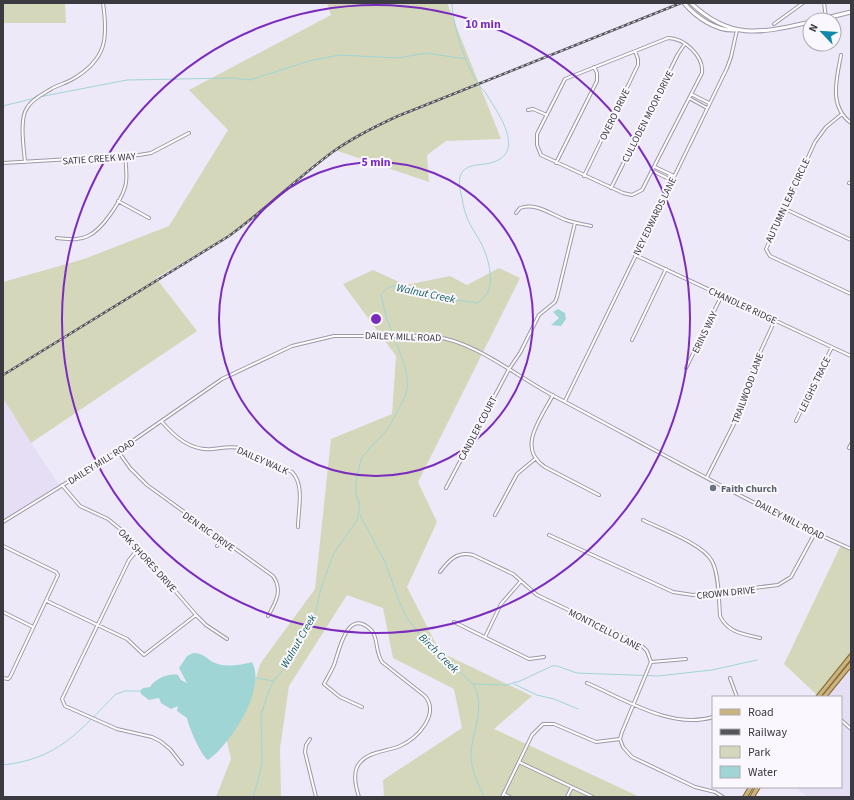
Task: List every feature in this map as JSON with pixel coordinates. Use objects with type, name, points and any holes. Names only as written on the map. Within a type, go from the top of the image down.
[{"type":"main road","points":[[819,696],[851,656]]},
{"type":"main road","points":[[825,696],[851,664]]},
{"type":"main road","points":[[745,797],[751,788]]},
{"type":"main road","points":[[752,797],[757,788]]},
{"type":"street","points":[[25,162],[23,121],[26,108],[41,95],[74,78],[98,58],[103,51],[105,42],[103,3]]},
{"type":"street","points":[[684,3],[696,14],[719,28],[726,30],[763,32],[802,24]]},
{"type":"street","points":[[691,3],[717,22],[737,30]]},
{"type":"street","points":[[774,24],[802,3]]},
{"type":"street","name":"IVEY EDWARDS LANE","points":[[565,401],[731,57],[737,30]]},
{"type":"street","points":[[668,38],[675,39],[697,54],[702,64],[702,73],[653,171],[642,190],[636,194],[623,193],[556,163],[541,155],[537,145],[537,134],[565,79],[635,51],[668,38]]},
{"type":"street","name":"CULLODEN MOOR DRIVE","points":[[611,188],[671,67],[684,45]]},
{"type":"street","name":"OVERO DRIVE","points":[[584,176],[638,64],[635,51]]},
{"type":"street","points":[[841,55],[836,98],[842,114],[851,123]]},
{"type":"street","points":[[556,163],[597,81],[597,74],[594,67]]},
{"type":"street","points":[[691,94],[709,103]]},
{"type":"street","points":[[689,98],[707,108]]},
{"type":"street","points":[[528,110],[533,109],[547,115]]},
{"type":"street","name":"AUTUMN LEAF CIRCLE","points":[[842,114],[826,127],[815,142],[766,246],[767,253],[772,257],[851,294]]},
{"type":"street","name":"SATIE CREEK WAY","points":[[3,163],[125,156],[151,153],[189,133]]},
{"type":"street","points":[[58,238],[80,239],[94,233],[118,201],[126,186],[125,156]]},
{"type":"street","points":[[655,167],[674,176]]},
{"type":"street","points":[[653,171],[671,180]]},
{"type":"street","points":[[636,194],[637,198]]},
{"type":"street","points":[[118,201],[149,218]]},
{"type":"street","points":[[516,212],[520,208],[529,206],[541,209],[575,223],[591,226]]},
{"type":"street","points":[[783,208],[851,240]]},
{"type":"street","name":"CANDLER COURT","points":[[446,488],[509,369],[520,353],[540,315],[555,302],[558,296],[575,223]]},
{"type":"street","name":"CHANDLER RIDGE","points":[[636,254],[851,356]]},
{"type":"street","points":[[632,340],[666,269]]},
{"type":"street","name":"ERINS WAY","points":[[686,368],[722,295]]},
{"type":"street","name":"TRAILWOOD LANE","points":[[707,477],[739,414],[752,370],[775,320]]},
{"type":"street","name":"DAILEY MILL ROAD","points":[[3,522],[118,451],[230,376],[292,346],[334,336],[431,336],[446,337],[468,346],[553,395],[707,477],[815,533],[851,549]]},
{"type":"street","name":"LEIGHS TRACE","points":[[796,421],[832,347]]},
{"type":"street","points":[[553,395],[532,438],[531,450],[535,459],[546,467],[599,495]]},
{"type":"street","name":"DAILEY WALK","points":[[162,422],[178,437],[195,448],[211,449],[231,446],[240,448],[292,472],[297,478],[299,485],[298,527]]},
{"type":"street","points":[[849,448],[851,444]]},
{"type":"street","name":"DEN RIC DRIVE","points":[[118,451],[130,468],[147,485],[268,571],[276,581],[279,588],[278,594],[268,616]]},
{"type":"street","points":[[495,515],[517,474],[535,459]]},
{"type":"street","name":"OAK SHORES DRIVE","points":[[62,485],[80,506],[108,519],[125,533],[196,614],[210,628],[227,639]]},
{"type":"street","points":[[643,520],[692,544],[707,554],[714,566],[720,616],[726,626],[734,632],[760,638]]},
{"type":"street","name":"CROWN DRIVE","points":[[549,535],[673,592],[693,596],[771,587],[785,582],[791,577],[800,563],[815,533]]},
{"type":"street","points":[[218,546],[223,540]]},
{"type":"street","points":[[3,546],[58,573],[58,577],[47,601],[33,627],[10,677],[8,679],[3,678]]},
{"type":"street","points":[[138,548],[129,560],[62,699],[62,703],[65,706],[117,729],[160,741],[170,749],[182,764]]},
{"type":"street","name":"MONTICELLO LANE","points":[[440,572],[451,558],[468,553],[503,568],[513,574],[537,595],[640,644],[647,651],[651,662]]},
{"type":"street","points":[[485,637],[501,604],[521,581]]},
{"type":"street","points":[[47,601],[127,639],[144,655],[196,614]]},
{"type":"street","points":[[3,612],[33,627]]},
{"type":"street","points":[[454,622],[529,659],[544,657]]},
{"type":"street","points":[[359,797],[355,776],[357,767],[369,756],[401,746],[409,741],[424,726],[431,708],[429,701],[425,696],[382,662],[378,656],[375,635],[372,631],[362,625],[356,624],[351,627],[342,638],[334,665],[324,684],[340,696],[362,707]]},
{"type":"street","points":[[686,659],[651,662],[625,723],[620,739],[627,754],[632,757],[695,787],[715,792],[723,797]]},
{"type":"street","points":[[730,678],[737,696]]},
{"type":"street","points":[[587,683],[663,716],[700,720],[712,717]]},
{"type":"street","points":[[842,721],[851,729]]},
{"type":"street","points":[[502,797],[532,734],[543,724],[554,724],[596,742],[620,739]]},
{"type":"street","points":[[310,739],[306,745],[305,752],[316,797]]},
{"type":"street","points":[[519,762],[593,797]]},
{"type":"street","points":[[567,797],[572,787]]},
{"type":"street","points":[[504,794],[510,797]]},
{"type":"shaded area","points":[[3,398],[60,486],[3,520]]},
{"type":"shaded area","points":[[851,663],[851,721],[848,725],[851,728],[851,797],[807,797],[797,788],[842,788],[842,696],[823,696]]},
{"type":"green space","points":[[3,3],[65,3],[66,23],[3,23]]},
{"type":"green space","points":[[327,3],[447,3],[501,139],[446,141],[427,155],[429,182],[335,150],[235,232],[156,278],[197,331],[31,443],[3,398],[3,282],[84,259],[169,226],[228,130],[189,90],[331,15]]},
{"type":"green space","points":[[499,268],[520,278],[418,482],[437,522],[407,587],[440,652],[532,696],[494,729],[640,797],[384,797],[383,780],[462,728],[454,689],[393,658],[383,608],[347,595],[289,686],[280,748],[281,797],[216,797],[231,759],[226,737],[252,692],[260,664],[315,589],[331,439],[392,414],[396,356],[343,284],[373,270],[406,285],[450,276],[467,285]]},
{"type":"green space","points":[[842,543],[851,547],[851,663],[823,696],[818,696],[784,664]]},
{"type":"water","points":[[558,309],[565,313],[566,319],[561,326],[551,325],[559,318],[553,312]]},
{"type":"water","points":[[193,653],[202,655],[217,664],[222,665],[238,665],[252,662],[255,673],[255,687],[244,716],[236,730],[217,753],[208,760],[192,733],[187,718],[177,711],[178,706],[171,709],[161,703],[159,698],[149,700],[141,694],[140,691],[143,688],[150,687],[158,679],[170,675],[178,675],[181,680],[187,683],[179,668],[187,656]]},
{"type":"waterway","name":"Walnut Creek","points":[[253,797],[262,762],[261,715],[268,693],[273,682],[288,663],[316,611],[321,588],[333,555],[357,520],[360,505],[356,494],[356,482],[361,459],[388,429],[405,397],[408,384],[405,366],[386,316],[381,295],[386,289],[392,286],[400,286],[415,289],[442,298],[477,303],[484,298],[490,285],[488,260],[481,242],[471,227],[466,215],[460,189],[460,180],[461,174],[465,169],[475,165],[499,160],[506,153],[509,144],[503,122],[473,75],[462,50],[455,24],[452,3]]},
{"type":"waterway","points":[[39,97],[127,80],[232,78],[250,80],[309,61],[339,55],[398,58],[426,53],[466,59]]},
{"type":"waterway","points":[[3,106],[35,98]]},
{"type":"waterway","name":"Birch Creek","points":[[360,515],[385,562],[399,601],[407,618],[424,640],[473,684],[477,693],[479,710],[472,744],[471,759],[475,775],[484,797]]},
{"type":"waterway","points":[[473,684],[506,685],[520,681],[552,666],[557,666],[577,673],[658,676],[712,670],[757,660]]},
{"type":"waterway","points":[[255,678],[274,681]]},
{"type":"waterway","points":[[514,684],[537,695],[554,699],[578,709]]},
{"type":"waterway","points":[[3,765],[22,762],[39,757],[54,750],[79,731],[116,694],[125,691],[140,691]]},
{"type":"railway","points":[[3,375],[229,236],[320,161],[365,132],[398,116],[681,3]]},
{"type":"place","name":"Faith Church","points":[[713,488]]}]
